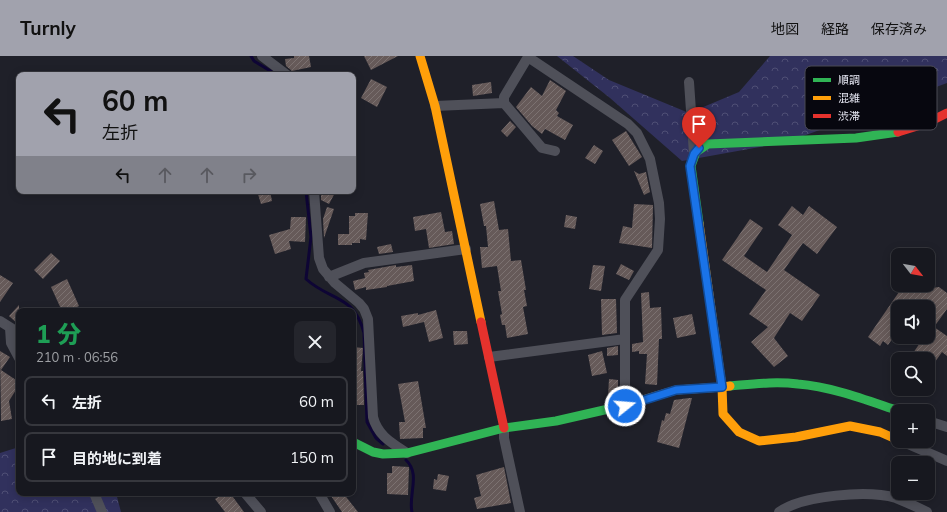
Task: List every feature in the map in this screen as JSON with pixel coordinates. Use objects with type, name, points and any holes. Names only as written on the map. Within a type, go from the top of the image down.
[{"type":"street","points":[[262,56],[283,72]]},
{"type":"street","points":[[420,56],[428,75],[435,106],[504,428],[504,438],[520,512]]},
{"type":"street","points":[[555,151],[542,148],[504,102],[504,97],[528,57],[628,124],[637,133],[650,159],[660,203],[658,250],[625,300],[625,406]]},
{"type":"street","points":[[689,82],[694,154]]},
{"type":"street","points":[[435,106],[504,102]]},
{"type":"street","points":[[937,117],[947,112]]},
{"type":"street","points":[[891,437],[880,432],[850,426],[796,437],[759,441],[739,432],[723,414],[722,387],[690,166],[694,154],[699,148],[708,144],[856,138],[892,134],[904,130]]},
{"type":"street","points":[[314,194],[320,258],[329,277],[364,309],[368,319],[370,333],[373,417],[376,426],[385,438],[407,453]]},
{"type":"street","points":[[329,277],[364,263],[466,249]]},
{"type":"street","points":[[0,321],[15,330],[11,343],[16,352]]},
{"type":"street","points":[[489,357],[625,339]]},
{"type":"street","points":[[356,444],[364,449],[383,454],[407,453],[504,428],[556,421],[625,406],[676,390],[764,384],[807,384],[849,394],[891,408]]},
{"type":"street","points":[[935,423],[947,427]]},
{"type":"street","points":[[917,448],[947,461]]},
{"type":"street","points":[[779,512],[804,500],[863,493],[895,498],[927,512]]},
{"type":"street","points":[[95,496],[102,512]]},
{"type":"street","points":[[248,496],[261,512]]},
{"type":"street","points":[[321,496],[330,512]]},
{"type":"green space","points":[[557,56],[573,56],[609,80],[689,113],[739,92],[770,56],[947,56],[947,83],[937,87],[937,66],[805,66],[805,130],[820,130],[787,142],[682,161],[610,98]]},
{"type":"green space","points":[[16,448],[16,496],[117,496],[121,512],[0,512],[0,453]]},
{"type":"building","points":[[294,56],[309,56],[311,67],[292,71],[286,66],[285,59],[294,58]]},
{"type":"building","points":[[364,56],[398,56],[371,70]]},
{"type":"building","points":[[371,79],[387,87],[377,107],[361,98]]},
{"type":"building","points":[[550,80],[566,91],[556,110],[559,113],[557,116],[573,125],[565,140],[545,129],[542,134],[532,126],[516,107],[531,87],[542,96]]},
{"type":"building","points":[[491,82],[492,93],[473,96],[472,85]]},
{"type":"building","points":[[510,121],[516,127],[507,137],[501,131]]},
{"type":"building","points":[[626,131],[642,157],[629,166],[612,140]]},
{"type":"building","points":[[594,145],[603,151],[595,164],[585,158]]},
{"type":"building","points":[[634,171],[639,174],[646,172],[650,192],[644,195]]},
{"type":"building","points":[[258,194],[271,194],[272,201],[261,204]]},
{"type":"building","points":[[321,194],[334,194],[329,204],[321,200]]},
{"type":"building","points":[[494,201],[499,230],[508,229],[511,261],[521,260],[526,290],[524,290],[527,306],[523,307],[528,334],[507,338],[505,325],[502,325],[500,315],[502,314],[498,291],[501,291],[497,266],[482,268],[480,247],[488,247],[486,226],[484,226],[480,204]]},
{"type":"building","points":[[634,204],[653,205],[652,248],[619,243],[623,226],[632,228]]},
{"type":"building","points":[[792,206],[803,215],[809,206],[837,227],[817,254],[803,243],[784,270],[820,295],[802,321],[790,313],[774,338],[788,356],[774,367],[751,342],[768,327],[749,314],[766,290],[722,260],[750,219],[763,228],[744,256],[767,272],[792,235],[778,225]]},
{"type":"building","points":[[327,207],[334,209],[324,238],[323,219]]},
{"type":"building","points":[[441,212],[445,232],[452,231],[454,244],[429,248],[426,229],[415,231],[413,217]]},
{"type":"building","points":[[355,213],[368,213],[366,240],[360,239],[360,243],[352,243],[352,245],[338,245],[338,234],[349,234],[349,216],[355,216]]},
{"type":"building","points":[[566,215],[577,217],[575,229],[564,227]]},
{"type":"building","points":[[291,217],[306,217],[305,242],[289,241],[291,249],[275,254],[269,235],[290,229]]},
{"type":"building","points":[[391,244],[393,252],[379,254],[377,247]]},
{"type":"building","points":[[51,253],[60,261],[43,279],[34,270]]},
{"type":"building","points":[[621,264],[634,271],[629,280],[616,274]]},
{"type":"building","points":[[396,265],[396,267],[412,265],[414,281],[387,287],[366,290],[366,287],[355,290],[353,281],[365,278],[364,273],[369,272],[368,270]]},
{"type":"building","points":[[593,265],[605,266],[601,291],[589,289]]},
{"type":"building","points":[[0,275],[13,283],[0,302]]},
{"type":"building","points":[[67,279],[79,306],[75,308],[61,308],[51,287]]},
{"type":"building","points":[[939,287],[947,293],[947,309],[935,326],[935,300],[893,300],[899,292],[935,292],[935,288]]},
{"type":"building","points":[[649,292],[650,308],[661,307],[662,339],[659,339],[657,385],[645,384],[647,354],[639,354],[639,351],[632,352],[632,344],[643,342],[641,293]]},
{"type":"building","points":[[601,299],[616,299],[617,333],[602,335]]},
{"type":"building","points":[[891,304],[891,341],[888,345],[883,341],[880,346],[868,337]]},
{"type":"building","points":[[16,308],[16,322],[9,316]]},
{"type":"building","points":[[436,310],[443,338],[429,342],[424,322],[403,327],[401,316],[418,313],[418,315]]},
{"type":"building","points":[[692,314],[696,334],[677,338],[673,318]]},
{"type":"building","points":[[935,328],[947,336],[947,356],[942,352],[935,362],[935,352],[914,352],[919,344],[935,344]]},
{"type":"building","points":[[453,331],[467,331],[468,344],[454,345]]},
{"type":"building","points":[[618,346],[618,355],[607,356],[607,348]]},
{"type":"building","points":[[356,347],[363,348],[361,371],[363,371],[364,405],[356,405]]},
{"type":"building","points":[[0,351],[10,357],[1,370],[16,380],[16,390],[9,401],[12,419],[1,421]]},
{"type":"building","points":[[602,351],[607,373],[592,376],[588,355]]},
{"type":"building","points":[[609,379],[618,380],[618,397],[608,396]]},
{"type":"building","points":[[418,381],[426,428],[423,428],[423,438],[400,439],[399,422],[405,422],[398,384]]},
{"type":"building","points":[[692,398],[679,448],[657,442],[662,420],[664,421],[666,413],[670,414],[674,400]]},
{"type":"building","points":[[392,466],[409,467],[408,495],[387,494],[387,473],[392,473]]},
{"type":"building","points":[[504,467],[511,503],[477,509],[474,498],[481,496],[476,475]]},
{"type":"building","points":[[438,474],[449,476],[446,491],[433,489],[434,479],[437,480]]},
{"type":"building","points":[[220,496],[232,496],[244,512],[225,512],[215,499]]},
{"type":"building","points":[[331,496],[345,496],[358,512],[342,512]]},
{"type":"waterway","points":[[251,56],[254,61],[272,72]]},
{"type":"waterway","points":[[306,194],[311,237],[306,279],[351,308]]},
{"type":"waterway","points":[[356,314],[360,320],[364,333],[367,422],[376,438],[383,444]]},
{"type":"waterway","points":[[406,460],[413,472],[412,512]]},
{"type":"traffic: fast","points":[[699,223],[691,166],[696,152],[708,144],[856,138],[898,132]]},
{"type":"traffic: fast","points":[[730,386],[772,383],[789,383],[811,386],[849,394],[891,408]]},
{"type":"traffic: fast","points":[[356,444],[373,452],[383,454],[407,453],[504,428],[556,421],[626,405]]},
{"type":"traffic: slow","points":[[420,56],[435,106],[481,322]]},
{"type":"traffic: slow","points":[[699,223],[722,387],[730,386]]},
{"type":"traffic: slow","points":[[626,405],[676,390],[722,387],[723,414],[739,432],[759,441],[796,437],[850,426],[880,432],[891,437]]},
{"type":"traffic: jam","points":[[937,118],[947,113]]},
{"type":"traffic: jam","points":[[898,132],[904,130]]},
{"type":"traffic: jam","points":[[481,322],[504,428]]},
{"type":"route","points":[[625,406],[676,390],[722,387],[690,166],[694,154],[699,148]]}]
